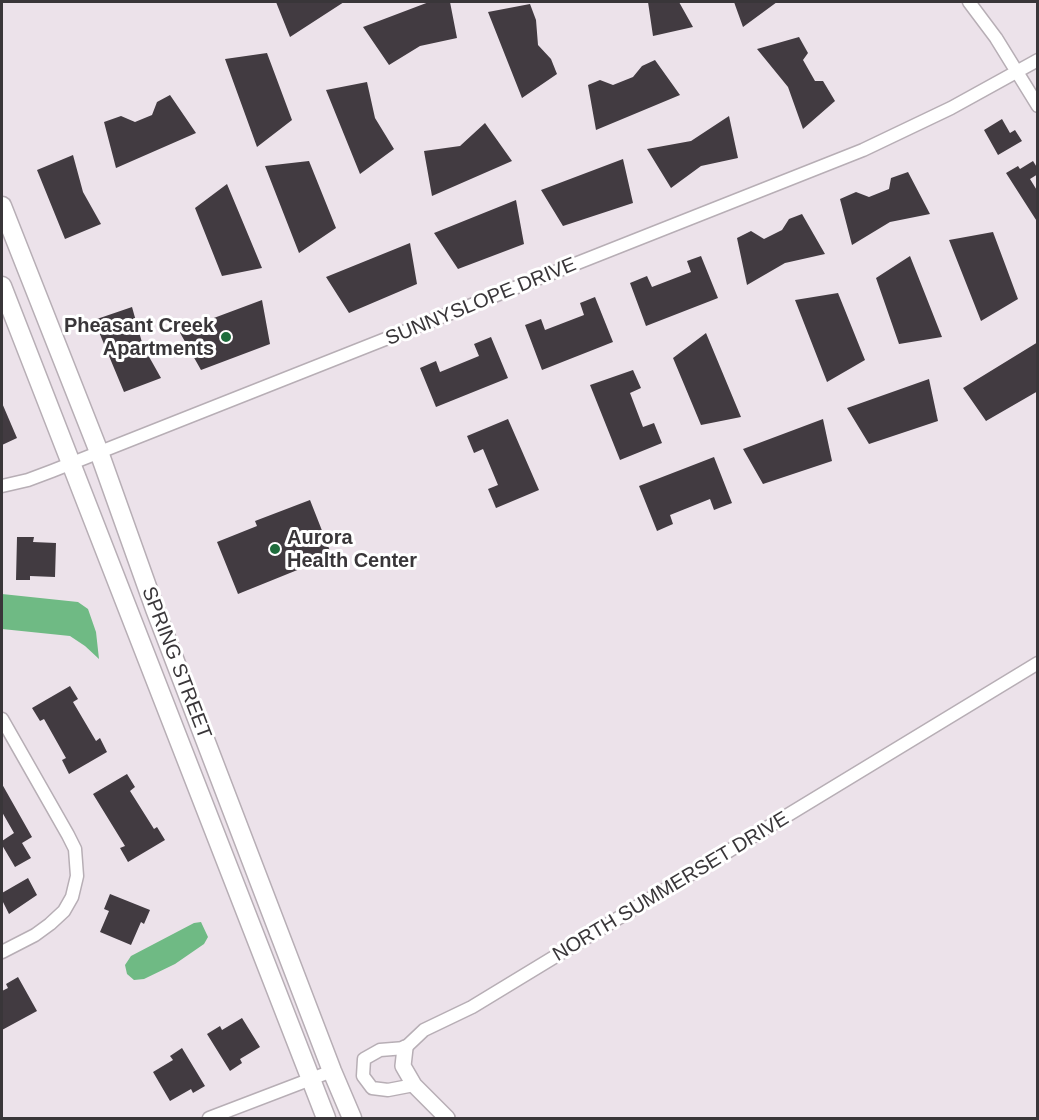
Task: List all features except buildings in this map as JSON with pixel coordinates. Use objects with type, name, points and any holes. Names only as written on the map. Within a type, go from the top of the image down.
[{"type":"main road","name":"SPRING STREET","points":[[2,206],[99,453],[155,609],[352,1119]]},
{"type":"main road","points":[[3,290],[32,285]]},
{"type":"main road","name":"SPRING STREET","points":[[3,290],[326,1119]]},
{"type":"street","points":[[969,2],[996,38],[1038,105]]},
{"type":"street","name":"SUNNYSLOPE DRIVE","points":[[2,486],[28,480],[99,453],[863,150],[951,108],[1038,60]]},
{"type":"street","name":"NORTH SUMMERSET DRIVE","points":[[405,1048],[424,1030],[472,1007],[1038,663]]},
{"type":"street","points":[[2,719],[75,849],[77,876],[72,897],[64,911],[51,924],[2,952]]},
{"type":"street","points":[[414,1085],[388,1089],[372,1088],[363,1076],[364,1059],[380,1050],[405,1048],[403,1066],[414,1085],[447,1119]]},
{"type":"street","points":[[209,1119],[332,1071]]},
{"type":"shaded area","points":[[2,594],[78,602],[88,609],[96,632],[99,659],[70,636],[2,629]]},
{"type":"shaded area","points":[[201,922],[208,937],[204,944],[175,964],[144,979],[134,980],[127,974],[125,965],[131,956],[194,923]]},
{"type":"place","name":"Pheasant Creek Apartments","points":[[226,337]]},
{"type":"place","name":"Aurora Health Center","points":[[275,549]]}]
